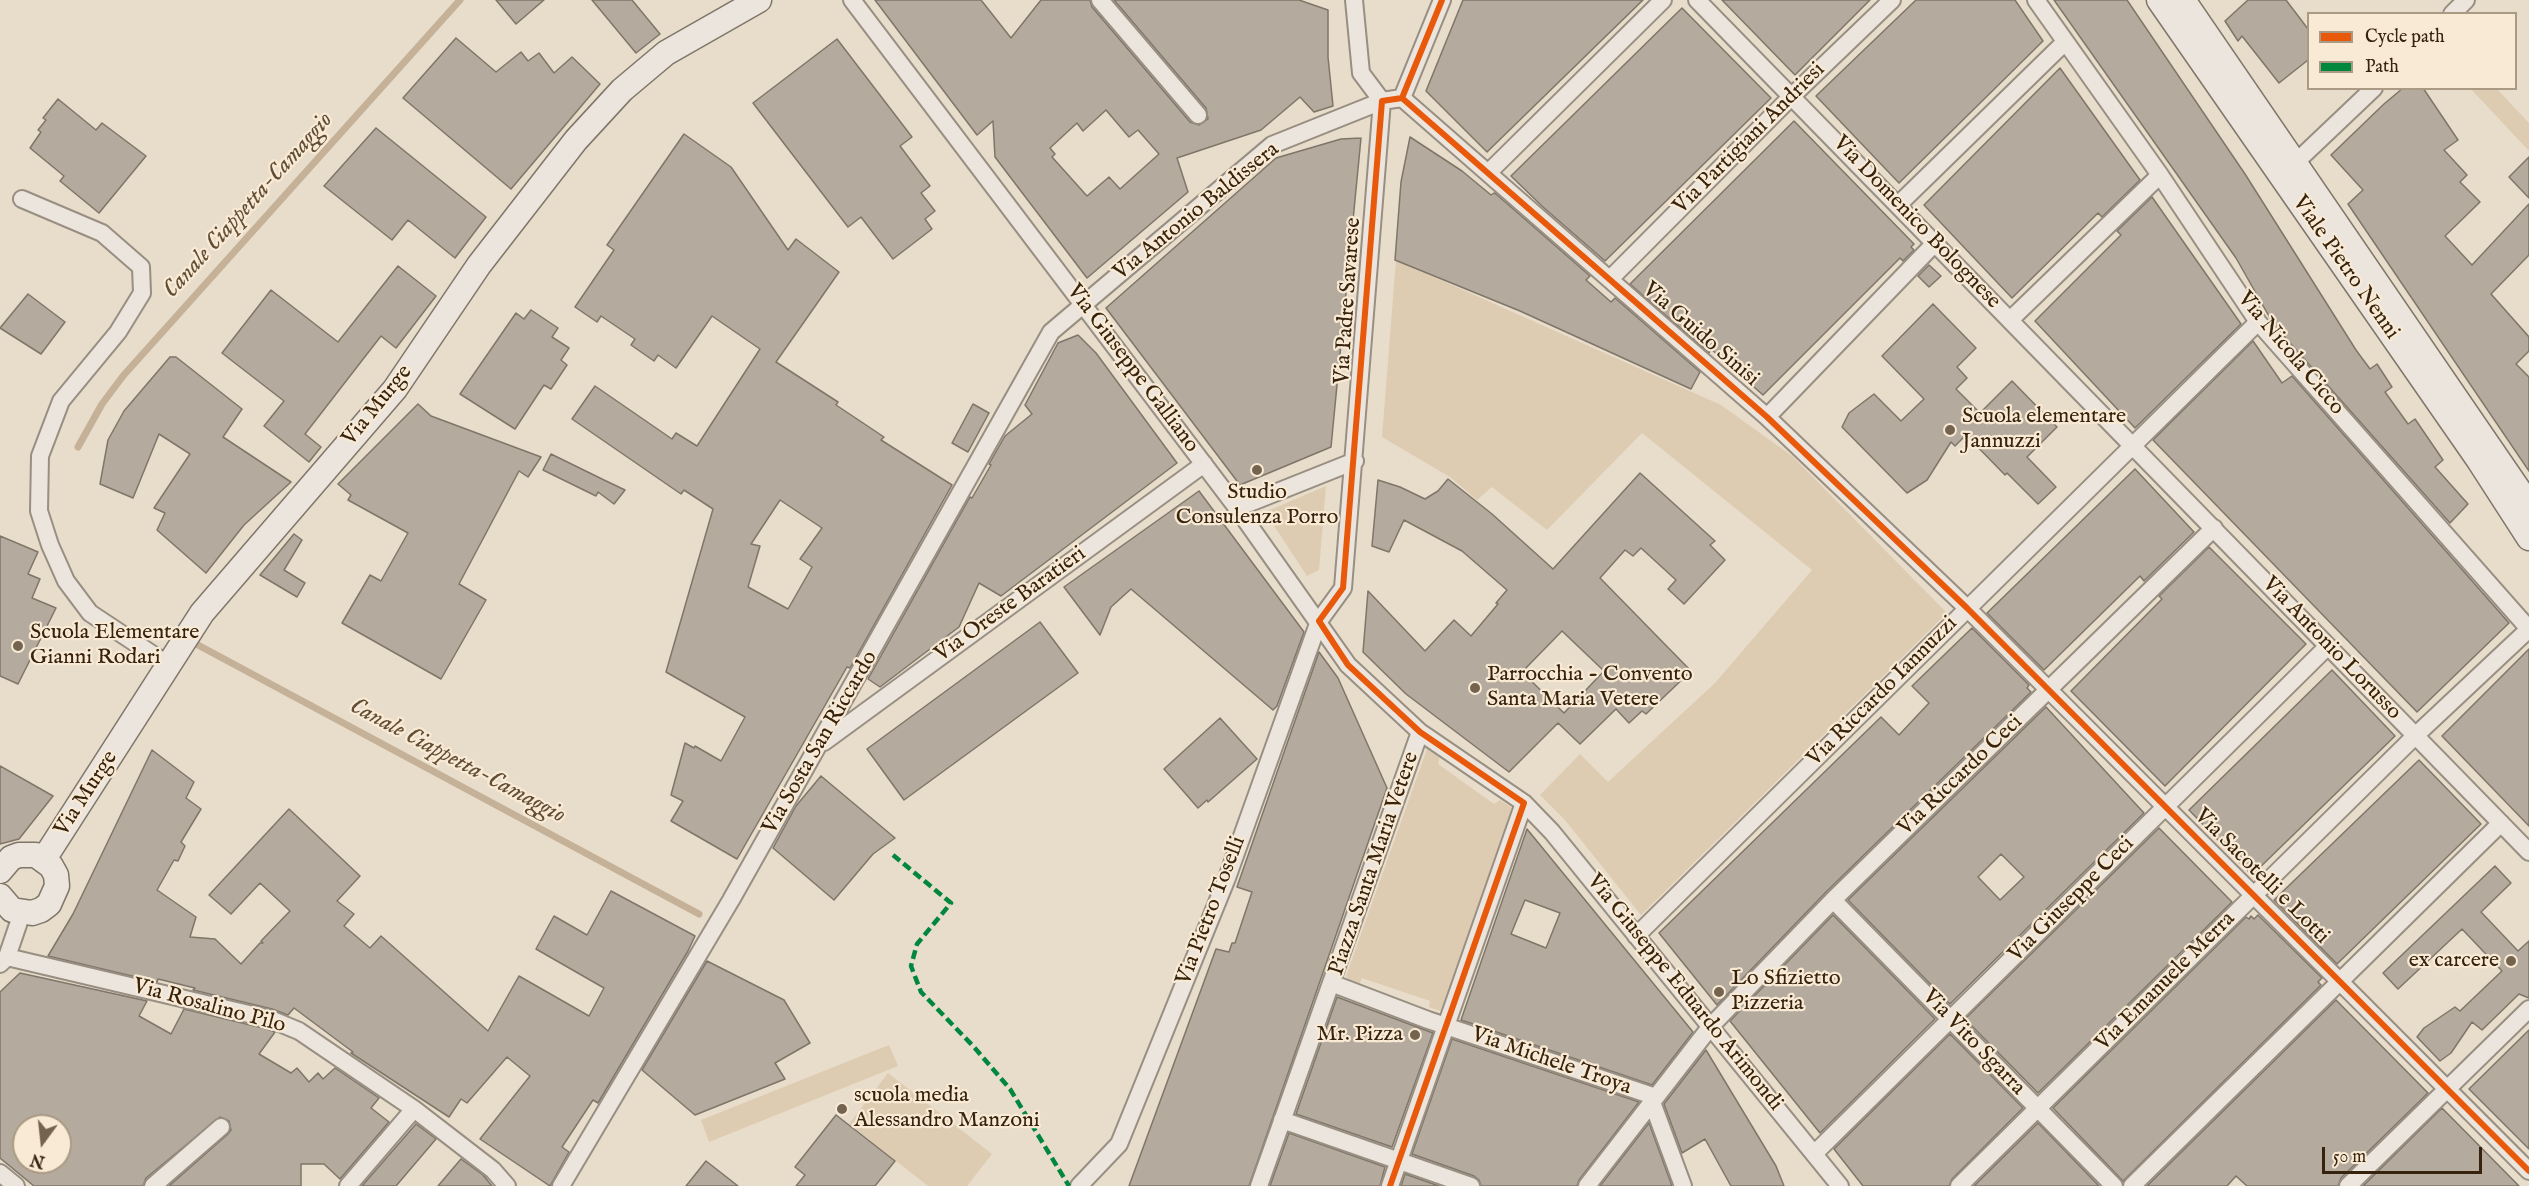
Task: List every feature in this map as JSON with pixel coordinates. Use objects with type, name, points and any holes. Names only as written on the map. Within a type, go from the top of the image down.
[{"type":"street","name":"Via Murge","points":[[44,859],[202,613],[395,389],[479,265],[576,141],[622,90],[666,53],[759,0]]},
{"type":"street","name":"Via Giuseppe Galliano","points":[[852,0],[1237,508],[1348,664],[1420,732]]},
{"type":"street","points":[[1101,0],[1198,115]]},
{"type":"street","points":[[1352,1],[1361,73],[1382,101],[1402,98],[1442,0]]},
{"type":"street","points":[[1488,173],[1663,0]]},
{"type":"street","name":"Via Domenico Bolognese","points":[[1697,0],[2134,446]]},
{"type":"street","name":"Via Partigiani Andriesi","points":[[1610,279],[1792,96],[1892,0]]},
{"type":"street","name":"Via Nicola Cicco","points":[[2036,0],[2160,175],[2258,322],[2529,629]]},
{"type":"street","name":"Viale Pietro Nenni","points":[[2159,0],[2478,459],[2529,538]]},
{"type":"street","name":"Viale Pietro Nenni","points":[[2183,0],[2528,500]]},
{"type":"street","points":[[2454,12],[2466,0]]},
{"type":"street","points":[[1898,206],[2065,42]]},
{"type":"street","points":[[2295,164],[2372,90]]},
{"type":"street","name":"Via Guido Sinisi","points":[[1402,98],[1767,417],[1968,608]]},
{"type":"street","name":"Via Antonio Baldissera","points":[[1085,305],[1272,146],[1382,101]]},
{"type":"street","name":"Via Padre Savarese","points":[[1319,621],[1343,588],[1382,101]]},
{"type":"street","points":[[2010,320],[2160,175]]},
{"type":"street","points":[[22,199],[102,234],[141,267],[142,293],[118,332],[61,401],[40,456],[39,511],[50,545],[66,581],[90,613],[172,662]]},
{"type":"street","points":[[1767,417],[1935,243]]},
{"type":"street","name":"Via Sosta San Riccardo","points":[[561,1186],[713,931],[1051,332],[1085,305]]},
{"type":"street","name":"Via Riccardo Iannuzzi","points":[[1636,936],[2258,322]]},
{"type":"street","name":"Via Antonio Lorusso","points":[[2134,446],[2529,852]]},
{"type":"street","points":[[1237,508],[1354,460]]},
{"type":"street","name":"Via Oreste Baratieri","points":[[819,745],[1204,464]]},
{"type":"street","name":"Via Riccardo Ceci","points":[[1587,1186],[1711,1026],[1833,900],[2214,528]]},
{"type":"street","name":"Via Sacotelli e Lotti","points":[[1968,608],[2529,1171]]},
{"type":"street","name":"Via Pietro Toselli","points":[[1080,1186],[1119,1144],[1141,1092],[1227,878],[1319,621]]},
{"type":"street","name":"Via Emanuele Merra","points":[[1959,1186],[2415,736],[2529,629]]},
{"type":"street","name":"Via Giuseppe Ceci","points":[[1815,1153],[2328,646]]},
{"type":"street","name":"Piazza Santa Maria Vetere","points":[[1445,1026],[1331,983],[1420,732],[1524,803]]},
{"type":"street","points":[[1390,1186],[1524,803]]},
{"type":"street","name":"Via Giuseppe Eduardo Arimondi","points":[[1524,803],[1552,832],[1840,1186]]},
{"type":"street","points":[[2132,1186],[2501,823]]},
{"type":"street","points":[[0,896],[12,910],[22,913],[41,910],[55,895],[57,886],[56,875],[44,859],[27,854],[19,855],[1,866]]},
{"type":"street","name":"Via Vito Sgarra","points":[[1833,900],[2114,1186]]},
{"type":"street","points":[[3,961],[22,913]]},
{"type":"street","name":"Via Rosalino Pilo","points":[[3,961],[270,1018],[318,1043],[414,1109],[493,1170],[507,1186]]},
{"type":"street","points":[[1259,1186],[1331,983]]},
{"type":"street","points":[[2348,1186],[2529,1009]]},
{"type":"street","name":"Via Michele Troya","points":[[1445,1026],[1654,1100]]},
{"type":"street","points":[[1654,1100],[1683,1186]]},
{"type":"street","points":[[348,1186],[414,1109]]},
{"type":"street","points":[[1282,1120],[1471,1186]]},
{"type":"street","points":[[153,1186],[221,1127]]},
{"type":"street","points":[[0,1173],[16,1186]]},
{"type":"shaded area","points":[[2472,90],[2498,90],[2529,123],[2529,151]]},
{"type":"shaded area","points":[[1396,260],[1721,405],[1792,456],[1947,613],[1641,915],[1565,820],[1540,795],[1580,754],[1608,782],[1715,683],[1812,570],[1642,433],[1547,530],[1492,487],[1477,500],[1450,477],[1382,437]]},
{"type":"shaded area","points":[[1326,486],[1319,570],[1307,576],[1265,512]]},
{"type":"shaded area","points":[[1427,749],[1431,749],[1440,756],[1438,764],[1494,804],[1500,800],[1511,807],[1512,812],[1445,1008],[1440,1011],[1429,1007],[1430,1001],[1362,978],[1359,985],[1346,976]]},
{"type":"shaded area","points":[[889,1045],[898,1066],[709,1142],[701,1120]]},
{"type":"shaded area","points":[[888,1073],[992,1154],[967,1186],[928,1186],[849,1124]]},
{"type":"building","points":[[496,0],[544,0],[516,24]]},
{"type":"building","points":[[592,0],[632,0],[660,34],[636,53]]},
{"type":"building","points":[[875,0],[981,0],[1011,38],[1041,0],[1090,0],[1092,7],[1190,122],[1199,125],[1208,119],[1206,108],[1114,0],[1299,0],[1328,10],[1328,57],[1333,106],[1314,112],[1300,97],[1261,130],[1177,158],[1188,192],[1087,278],[995,157],[993,121],[977,135]],"holes":[[[1106,110],[1129,137],[1138,130],[1159,154],[1120,189],[1109,177],[1087,196],[1052,157],[1055,154],[1050,148],[1077,123],[1083,131]]]},
{"type":"building","points":[[1463,0],[1643,0],[1487,152],[1426,91]]},
{"type":"building","points":[[1722,0],[1870,0],[1795,75]]},
{"type":"building","points":[[1916,0],[2015,0],[2043,41],[1899,183],[1816,96]]},
{"type":"building","points":[[2054,0],[2127,0],[2245,174],[2356,350],[2370,369],[2377,364],[2392,387],[2385,392],[2408,424],[2415,419],[2443,460],[2435,467],[2468,504],[2450,523],[2274,325],[2236,258]]},
{"type":"building","points":[[2248,0],[2286,0],[2307,28],[2307,61],[2279,83],[2242,36],[2238,41],[2225,21]]},
{"type":"building","points":[[1682,8],[1771,98],[1605,261],[1511,176]]},
{"type":"building","points":[[456,38],[496,72],[521,52],[528,61],[539,53],[554,73],[572,57],[600,84],[511,189],[403,98]]},
{"type":"building","points":[[837,39],[912,137],[900,146],[930,186],[921,193],[935,211],[925,219],[932,229],[893,259],[861,217],[848,227],[753,103]]},
{"type":"building","points":[[2060,68],[2140,180],[2102,217],[2098,213],[2012,298],[1924,205]]},
{"type":"building","points":[[2401,90],[2424,90],[2458,140],[2444,150],[2467,175],[2460,182],[2480,202],[2445,236],[2472,265],[2529,204],[2529,255],[2491,294],[2529,337],[2529,351],[2516,364],[2529,377],[2529,471],[2348,204],[2363,190],[2331,155]]},
{"type":"building","points":[[58,99],[96,130],[102,123],[146,156],[99,213],[60,181],[64,176],[30,148],[41,132],[38,130],[46,120],[43,118]]},
{"type":"building","points":[[1794,121],[1914,244],[1911,247],[1914,250],[1903,261],[1900,258],[1763,395],[1711,349],[1709,353],[1630,284]]},
{"type":"building","points":[[376,128],[486,217],[455,258],[408,220],[392,240],[324,186]]},
{"type":"building","points":[[684,134],[731,167],[788,250],[796,239],[839,272],[776,362],[838,402],[836,405],[884,437],[881,440],[952,485],[850,668],[847,667],[737,859],[671,821],[683,801],[671,795],[685,743],[721,761],[745,717],[666,672],[713,509],[684,490],[681,494],[572,419],[595,386],[672,439],[676,433],[697,446],[760,349],[712,316],[676,368],[658,355],[654,361],[631,345],[635,339],[601,316],[597,322],[575,307],[614,250],[607,245]],"holes":[[[780,500],[822,528],[800,559],[812,567],[788,609],[748,587],[760,546],[751,544]]]},
{"type":"building","points":[[1410,137],[1462,171],[1491,195],[1496,194],[1590,276],[1586,280],[1611,302],[1615,298],[1700,372],[1691,389],[1520,311],[1395,260],[1401,182]]},
{"type":"building","points":[[1361,138],[1331,447],[1240,485],[1106,308],[1276,158],[1341,139]]},
{"type":"building","points":[[2529,157],[2529,198],[2509,177]]},
{"type":"building","points":[[2152,197],[2241,324],[2135,428],[2035,321],[2121,235],[2117,231]]},
{"type":"building","points":[[1929,265],[1941,276],[1929,287],[1918,276]]},
{"type":"building","points":[[398,266],[436,296],[396,348],[381,336],[305,434],[321,447],[309,462],[264,426],[284,401],[222,353],[271,290],[338,342]]},
{"type":"building","points":[[28,294],[65,322],[41,354],[0,328]]},
{"type":"building","points":[[1933,304],[1976,348],[1957,367],[1967,378],[1956,389],[1980,413],[2012,381],[2057,427],[2027,457],[2056,487],[2038,504],[2007,473],[2005,475],[1966,435],[1955,446],[1951,442],[1927,480],[1907,493],[1842,427],[1849,413],[1874,394],[1901,421],[1924,399],[1882,356]]},
{"type":"building","points":[[531,310],[558,328],[552,337],[569,348],[561,360],[567,365],[551,389],[544,385],[515,429],[460,394],[516,313],[524,319]]},
{"type":"building","points":[[1078,335],[1096,353],[1177,463],[1001,596],[979,583],[959,627],[880,687],[868,679],[970,497],[972,498],[991,465],[989,464],[1005,436],[1032,414],[1025,405],[1058,343]]},
{"type":"building","points":[[2253,341],[2282,383],[2292,376],[2509,623],[2417,712],[2153,440]]},
{"type":"building","points":[[170,357],[176,357],[242,409],[223,437],[291,482],[244,525],[206,573],[157,530],[165,513],[154,508],[190,454],[159,434],[133,498],[100,484],[108,440],[124,411]]},
{"type":"building","points":[[418,404],[431,416],[541,457],[528,477],[519,471],[459,584],[486,600],[441,679],[342,623],[370,575],[381,581],[408,533],[348,500],[351,495],[338,484]]},
{"type":"building","points":[[973,404],[989,413],[968,452],[952,443]]},
{"type":"building","points":[[551,454],[625,490],[614,504],[598,492],[596,496],[543,470]]},
{"type":"building","points":[[2135,469],[2194,532],[2144,581],[2140,576],[2044,670],[1987,613]]},
{"type":"building","points":[[1640,473],[1715,541],[1710,545],[1725,560],[1684,604],[1668,589],[1676,580],[1641,548],[1633,556],[1625,550],[1600,578],[1691,671],[1646,714],[1642,711],[1629,723],[1616,709],[1580,744],[1558,723],[1509,772],[1406,694],[1363,652],[1368,591],[1425,651],[1454,620],[1471,636],[1507,590],[1462,551],[1404,520],[1389,552],[1372,546],[1378,480],[1425,499],[1438,491],[1448,479],[1492,514],[1553,569]],"holes":[[[1562,631],[1604,671],[1564,713],[1522,672]]]},
{"type":"building","points":[[1199,491],[1304,632],[1277,706],[1273,710],[1131,589],[1111,607],[1100,635],[1064,587]]},
{"type":"building","points":[[294,534],[302,540],[284,570],[305,583],[297,597],[260,575]]},
{"type":"building","points":[[0,536],[38,552],[28,574],[40,579],[32,598],[56,608],[18,684],[0,676]]},
{"type":"building","points":[[2209,547],[2306,644],[2165,786],[2071,691],[2162,599],[2159,596]]},
{"type":"building","points":[[1040,622],[1078,673],[904,800],[867,749]]},
{"type":"building","points":[[1972,628],[2029,685],[2027,688],[2031,692],[1826,892],[1717,1005],[1659,933],[1881,717],[1899,735],[1929,703],[1912,686]]},
{"type":"building","points":[[2529,649],[2529,826],[2442,736]]},
{"type":"building","points":[[1319,652],[1338,678],[1387,788],[1249,1186],[1129,1186],[1216,949],[1229,952],[1232,943],[1235,943],[1252,892],[1237,887]]},
{"type":"building","points":[[2332,670],[2395,736],[2252,875],[2189,810]]},
{"type":"building","points":[[2046,707],[2144,813],[1950,1004],[1848,900]],"holes":[[[2001,854],[2024,877],[2000,900],[1978,877]]]},
{"type":"building","points":[[1220,718],[1257,759],[1198,808],[1164,769]]},
{"type":"building","points":[[152,750],[194,782],[186,798],[201,809],[181,842],[185,846],[178,861],[174,860],[157,890],[196,917],[190,937],[215,939],[241,964],[260,943],[263,943],[261,941],[290,911],[260,883],[231,914],[209,895],[289,809],[360,876],[337,901],[354,914],[344,926],[370,948],[381,936],[488,1031],[519,976],[589,1016],[604,988],[536,949],[554,916],[587,935],[611,891],[695,936],[598,1103],[593,1100],[562,1147],[569,1152],[550,1186],[480,1139],[530,1076],[507,1057],[467,1103],[461,1099],[449,1117],[351,1053],[353,1052],[294,1008],[288,1015],[193,990],[195,988],[158,979],[157,982],[48,956],[73,914]]},
{"type":"building","points":[[2419,760],[2481,824],[2337,964],[2274,900]]},
{"type":"building","points":[[0,766],[53,796],[19,839],[0,844]]},
{"type":"building","points":[[821,776],[895,838],[873,854],[834,900],[773,848],[796,806]]},
{"type":"building","points":[[2159,828],[2232,902],[2038,1093],[1965,1019]]},
{"type":"building","points":[[1527,829],[1693,1032],[1652,1085],[1461,1020]],"holes":[[[1525,900],[1560,913],[1546,948],[1511,934]]]},
{"type":"building","name":"ex carcere","points":[[2495,866],[2511,883],[2481,912],[2518,951],[2529,941],[2529,998],[2519,994],[2482,1030],[2472,1022],[2451,1053],[2440,1061],[2417,1037],[2424,1028],[2455,1007],[2460,1011],[2502,971],[2462,929],[2398,989],[2383,973]]},
{"type":"building","points":[[1833,915],[1935,1019],[1820,1133],[1730,1021]]},
{"type":"building","points":[[2258,915],[2322,978],[2318,982],[2321,985],[2123,1181],[2053,1108],[2246,917],[2249,919],[2251,916],[2254,919]]},
{"type":"building","points":[[707,961],[784,1000],[810,1043],[775,1063],[785,1079],[695,1115],[642,1070]]},
{"type":"building","points":[[20,973],[147,1001],[139,1016],[171,1034],[184,1009],[275,1032],[259,1054],[291,1073],[297,1068],[309,1082],[318,1073],[323,1079],[335,1068],[379,1098],[371,1108],[389,1122],[340,1179],[324,1164],[301,1164],[301,1186],[169,1186],[231,1130],[229,1121],[220,1117],[146,1178],[143,1186],[34,1186],[19,1174],[72,1174],[72,1114],[12,1114],[12,1168],[0,1158],[0,992]]},
{"type":"building","points":[[1337,997],[1433,1033],[1392,1147],[1296,1114]]},
{"type":"building","points":[[2336,1000],[2428,1093],[2341,1178],[2338,1186],[2247,1186],[2236,1176],[2227,1186],[2147,1186]]},
{"type":"building","points":[[2529,1030],[2529,1149],[2469,1089]]},
{"type":"building","points":[[1950,1034],[2023,1108],[1952,1179],[1949,1186],[1863,1186],[1834,1149]]},
{"type":"building","points":[[1452,1039],[1639,1102],[1579,1180],[1577,1186],[1481,1186],[1479,1180],[1474,1176],[1412,1154]]},
{"type":"building","points":[[1706,1050],[1776,1166],[1784,1186],[1731,1186],[1705,1139],[1682,1153],[1664,1104]]},
{"type":"building","points":[[2442,1108],[2519,1186],[2363,1186]]},
{"type":"building","points":[[836,1115],[895,1161],[875,1186],[796,1186],[805,1175],[795,1167]]},
{"type":"building","points":[[1649,1123],[1672,1186],[1600,1186]]},
{"type":"building","points":[[2038,1123],[2099,1186],[1974,1186]]},
{"type":"building","points":[[416,1124],[436,1139],[396,1186],[362,1186]]},
{"type":"building","points":[[1289,1133],[1385,1167],[1380,1186],[1270,1186]]},
{"type":"building","points":[[461,1159],[483,1175],[492,1186],[438,1186]]},
{"type":"building","points":[[706,1161],[738,1186],[686,1186]]},
{"type":"building","points":[[1405,1174],[1439,1186],[1401,1186]]},
{"type":"waterway","name":"Canale Ciappetta-Camaggio","points":[[78,447],[102,404],[123,376],[460,0]]},
{"type":"waterway","name":"Canale Ciappetta-Camaggio","points":[[198,645],[699,914]]},
{"type":"marked path","points":[[893,855],[951,903],[917,944],[911,966],[921,992],[974,1047],[1010,1089],[1069,1186]]},
{"type":"cycle path","points":[[1390,1186],[1524,803],[1420,732],[1348,665],[1319,621],[1343,588],[1382,101],[1402,98],[1442,0]]},
{"type":"cycle path","points":[[1402,98],[1767,417],[1967,608],[2529,1171]]},
{"type":"place","name":"Scuola elementare Jannuzzi","points":[[1950,430]]},
{"type":"place","name":"Studio Consulenza Porro","points":[[1257,470]]},
{"type":"place","name":"Scuola Elementare Gianni Rodari","points":[[18,646]]},
{"type":"place","name":"Parrocchia - Convento Santa Maria Vetere","points":[[1475,688]]},
{"type":"place","name":"ex carcere","points":[[2511,961]]},
{"type":"place","name":"Lo Sfizietto Pizzeria","points":[[1719,992]]},
{"type":"place","name":"Mr. Pizza","points":[[1415,1035]]},
{"type":"place","name":"scuola media Alessandro Manzoni","points":[[842,1109]]}]
